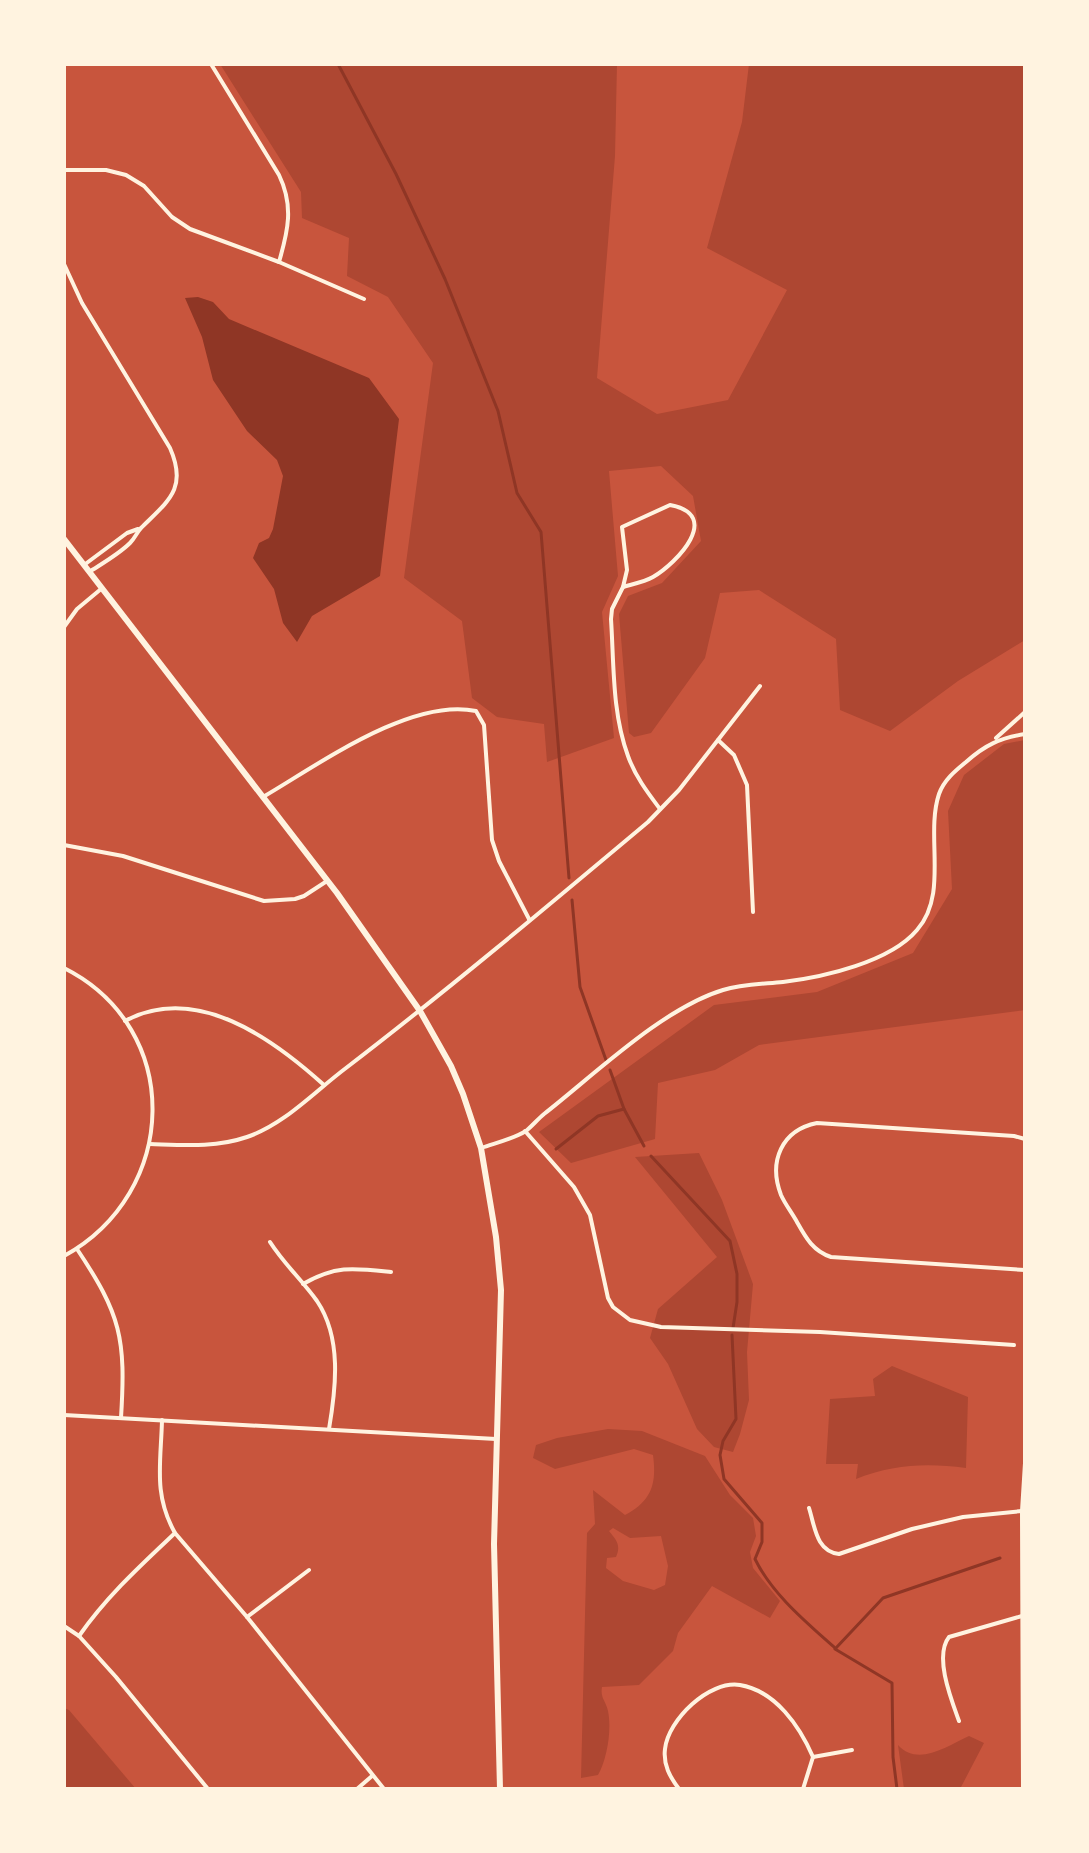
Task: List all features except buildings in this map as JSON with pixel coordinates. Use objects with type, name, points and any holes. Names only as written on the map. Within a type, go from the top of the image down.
[{"type":"main road","points":[[64,539],[327,881],[420,1011],[451,1066],[481,1148],[492,1206],[501,1290],[496,1439],[495,1650],[500,1789]]},
{"type":"street","points":[[211,64],[283,185],[290,216],[279,262]]},
{"type":"street","points":[[64,170],[106,170],[126,175],[144,186],[172,217],[190,229],[279,262],[364,299]]},
{"type":"street","points":[[64,264],[82,303],[174,458],[177,479],[171,498],[157,515],[140,529],[131,542],[89,572]]},
{"type":"street","points":[[623,587],[651,578],[684,551],[694,533],[694,523],[689,513],[681,507],[670,505],[622,527],[627,570],[611,619],[620,726],[628,756],[641,783],[660,809]]},
{"type":"street","points":[[84,565],[127,533],[140,529]]},
{"type":"street","points":[[64,627],[77,609],[101,589]]},
{"type":"street","points":[[150,1144],[204,1145],[245,1138],[283,1118],[420,1011],[660,809],[679,790],[760,686]]},
{"type":"street","points":[[263,797],[380,729],[451,708],[476,711],[484,725],[492,840],[499,861],[530,919]]},
{"type":"street","points":[[481,1148],[525,1131],[591,1075],[667,1018],[694,1002],[723,990],[848,968],[886,952],[912,935],[925,919],[933,889],[935,815],[939,794],[950,776],[1025,712]]},
{"type":"street","points":[[991,743],[1025,734]]},
{"type":"street","points":[[718,740],[734,755],[747,785],[753,912]]},
{"type":"street","points":[[64,845],[123,856],[264,901],[295,899],[327,881]]},
{"type":"street","points":[[64,968],[100,992],[125,1021],[143,1056],[152,1093],[153,1119],[150,1144],[138,1180],[124,1204],[106,1225],[64,1256]]},
{"type":"street","points":[[125,1021],[142,1012],[174,1007],[195,1008],[272,1043],[324,1085]]},
{"type":"street","points":[[1025,1139],[817,1123],[802,1126],[783,1142],[778,1167],[782,1197],[809,1243],[820,1253],[831,1257],[1025,1270]]},
{"type":"street","points":[[525,1131],[580,1196],[590,1215],[608,1298],[613,1307],[630,1320],[661,1327],[820,1332],[1014,1345]]},
{"type":"street","points":[[270,1242],[323,1311],[333,1341],[334,1383],[329,1429]]},
{"type":"street","points":[[77,1249],[102,1287],[118,1326],[123,1379],[121,1418]]},
{"type":"street","points":[[303,1284],[322,1273],[343,1268],[391,1272]]},
{"type":"street","points":[[64,1415],[496,1439]]},
{"type":"street","points":[[162,1420],[159,1492],[163,1510],[175,1533],[247,1617],[384,1789]]},
{"type":"street","points":[[1023,1789],[1022,1511],[1025,1463]]},
{"type":"street","points":[[809,1508],[821,1546],[839,1554],[912,1529],[963,1517],[1022,1511]]},
{"type":"street","points":[[79,1636],[124,1580],[175,1533]]},
{"type":"street","points":[[247,1617],[309,1570]]},
{"type":"street","points":[[959,1721],[941,1658],[942,1645],[949,1637],[1022,1616]]},
{"type":"street","points":[[64,1626],[79,1636],[208,1789]]},
{"type":"street","points":[[679,1789],[664,1759],[667,1738],[693,1705],[710,1692],[729,1685],[750,1688],[785,1711],[804,1737],[813,1757],[803,1789]]},
{"type":"street","points":[[813,1757],[852,1750]]},
{"type":"street","points":[[357,1789],[372,1776]]},
{"type":"shaded area","points":[[220,64],[617,64],[615,156],[597,378],[657,414],[728,400],[787,290],[707,248],[742,122],[749,64],[1025,64],[1025,640],[958,681],[890,731],[840,710],[836,639],[759,590],[720,593],[705,658],[651,733],[634,737],[629,733],[619,614],[628,596],[662,583],[701,541],[693,496],[661,466],[609,471],[618,576],[602,612],[614,738],[547,762],[544,724],[497,717],[472,698],[462,621],[404,578],[433,363],[388,297],[347,276],[349,238],[302,218],[301,192]]},
{"type":"shaded area","points":[[198,297],[213,302],[229,319],[369,378],[399,419],[380,576],[312,616],[297,642],[283,623],[274,589],[253,558],[259,543],[269,538],[273,529],[283,476],[277,460],[247,431],[213,380],[202,337],[185,298]]},
{"type":"shaded area","points":[[1025,740],[1025,1010],[759,1045],[715,1070],[658,1083],[655,1139],[571,1163],[539,1132],[714,1005],[817,992],[913,953],[952,889],[948,811],[964,775],[1004,744]]},
{"type":"shaded area","points":[[699,1153],[722,1200],[753,1284],[747,1352],[749,1400],[733,1452],[714,1447],[697,1429],[668,1364],[650,1338],[658,1309],[717,1257],[635,1157]]},
{"type":"shaded area","points":[[892,1366],[968,1397],[966,1468],[911,1466],[883,1470],[856,1479],[858,1464],[826,1464],[830,1399],[875,1396],[873,1379]]},
{"type":"shaded area","points":[[608,1429],[642,1431],[705,1456],[730,1495],[753,1518],[756,1536],[750,1552],[753,1568],[780,1601],[770,1618],[712,1586],[678,1633],[673,1651],[639,1685],[602,1687],[609,1719],[606,1753],[598,1775],[581,1778],[587,1533],[595,1524],[593,1490],[625,1515],[646,1498],[653,1483],[654,1466],[653,1455],[634,1449],[555,1469],[533,1458],[536,1445]],"holes":[[[613,1528],[630,1538],[661,1536],[668,1566],[665,1585],[654,1590],[623,1581],[606,1568],[607,1558],[616,1557],[618,1549],[609,1531]]]},
{"type":"shaded area","points":[[64,1708],[69,1710],[136,1789],[64,1789]]},
{"type":"shaded area","points":[[969,1736],[984,1743],[960,1789],[904,1789],[898,1745],[914,1754],[923,1754]]},
{"type":"waterway","points":[[338,64],[396,174],[445,279],[498,411],[517,493],[541,532],[569,878]]},
{"type":"waterway","points":[[572,900],[580,987],[606,1060]]},
{"type":"waterway","points":[[610,1070],[624,1109],[644,1146]]},
{"type":"waterway","points":[[556,1149],[598,1116],[624,1109]]},
{"type":"waterway","points":[[651,1156],[730,1241],[737,1274],[733,1328]]},
{"type":"waterway","points":[[732,1335],[736,1419],[723,1441],[720,1455],[724,1479],[762,1523],[762,1542],[755,1559],[762,1572],[790,1607],[835,1648]]},
{"type":"waterway","points":[[897,1789],[893,1757],[892,1683],[835,1649],[883,1598],[1000,1558]]}]
